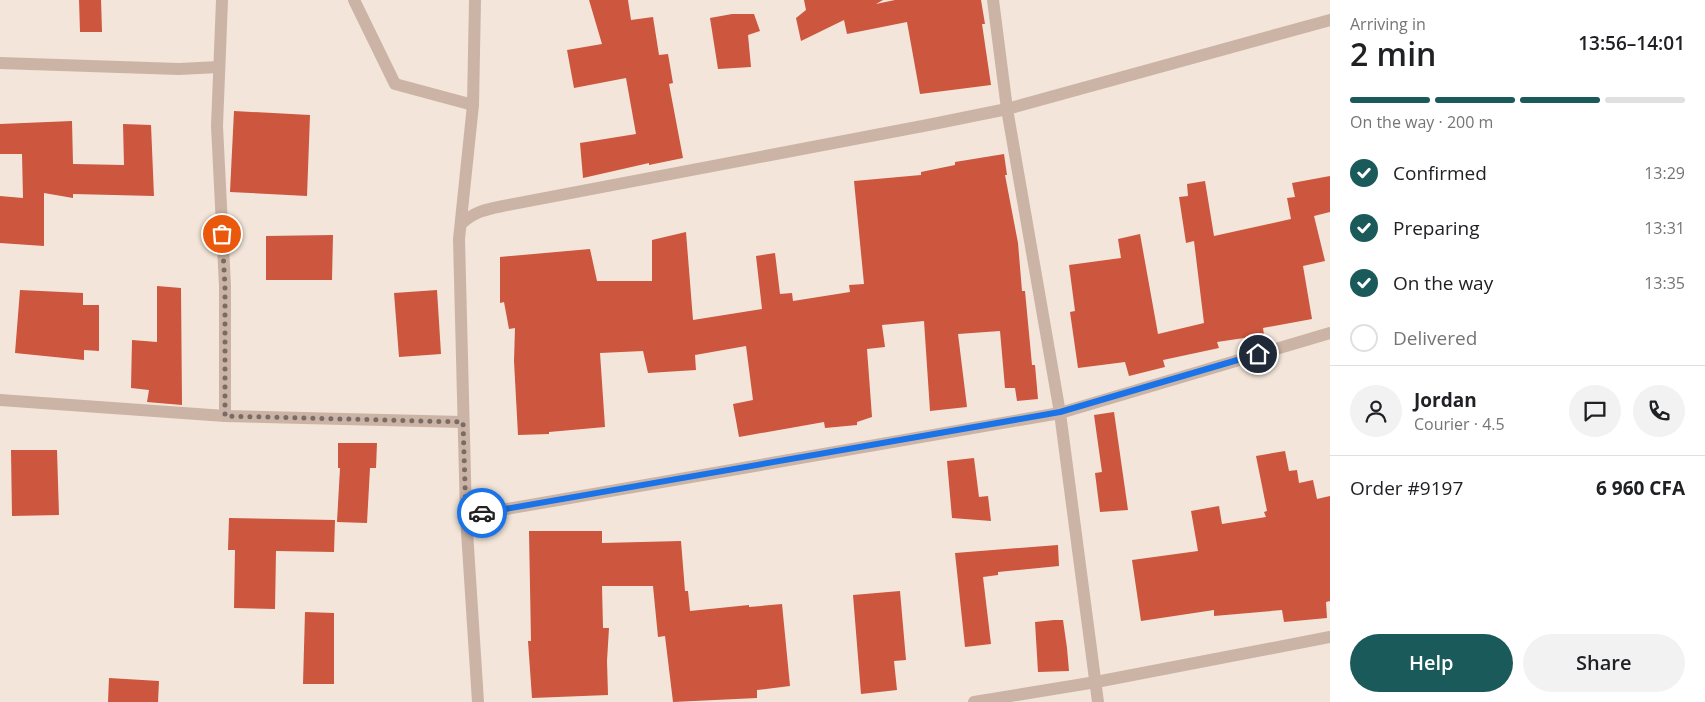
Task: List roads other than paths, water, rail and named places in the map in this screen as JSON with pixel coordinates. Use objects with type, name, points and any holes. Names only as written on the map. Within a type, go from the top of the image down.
[{"type":"street","points":[[222,0],[217,126],[225,286],[225,416]]},
{"type":"street","points":[[354,0],[395,84],[473,105]]},
{"type":"street","points":[[475,0],[473,105],[459,246],[466,516],[478,702]]},
{"type":"street","points":[[993,0],[1007,109],[1060,412],[1098,702]]},
{"type":"street","points":[[462,224],[470,216],[481,211],[499,207],[1007,109],[1330,20]]},
{"type":"street","points":[[0,63],[179,68],[219,67]]},
{"type":"street","points":[[466,516],[1060,412],[1330,333]]},
{"type":"street","points":[[0,400],[225,416],[463,422]]},
{"type":"street","points":[[974,702],[1096,682],[1330,637]]}]
